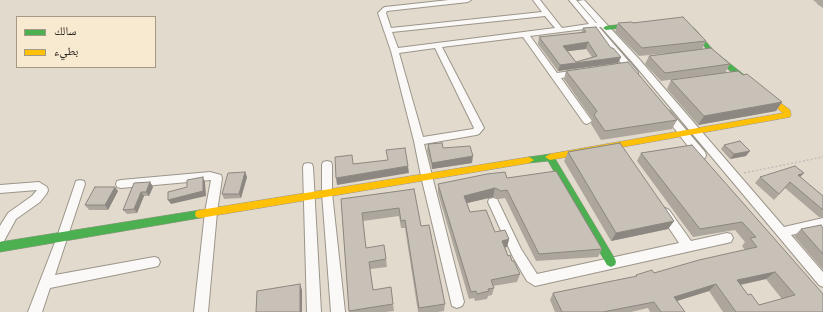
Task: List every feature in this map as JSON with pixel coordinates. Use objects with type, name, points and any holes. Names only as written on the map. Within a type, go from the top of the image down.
[{"type":"street","points":[[458,302],[426,176],[419,141],[382,13],[386,9],[468,0]]},
{"type":"street","points":[[536,0],[560,30]]},
{"type":"street","points":[[572,0],[601,26],[661,86],[695,132],[823,281]]},
{"type":"street","points":[[581,0],[601,26]]},
{"type":"street","points":[[388,30],[547,14]]},
{"type":"street","points":[[394,51],[560,30],[644,24]]},
{"type":"street","points":[[0,247],[426,176],[550,157],[787,115],[787,112],[780,106],[734,75],[708,52],[688,25]]},
{"type":"street","points":[[524,34],[587,121]]},
{"type":"street","points":[[419,141],[476,132],[479,128],[438,46]]},
{"type":"street","points":[[614,68],[636,62]]},
{"type":"street","points":[[636,62],[644,85],[661,86]]},
{"type":"street","points":[[555,76],[584,72]]},
{"type":"street","points":[[660,105],[818,292]]},
{"type":"street","points":[[619,145],[628,157]]},
{"type":"street","points":[[550,157],[611,262]]},
{"type":"street","points":[[327,165],[327,193],[338,312]]},
{"type":"street","points":[[308,167],[314,312]]},
{"type":"street","points":[[121,184],[210,176],[217,178],[211,212],[200,312]]},
{"type":"street","points":[[35,312],[63,237],[80,184]]},
{"type":"street","points":[[0,190],[39,186],[43,190],[36,199],[12,216],[0,237]]},
{"type":"street","points":[[657,201],[687,245]]},
{"type":"street","points":[[493,202],[504,228],[532,279],[687,245],[727,238]]},
{"type":"street","points":[[781,232],[823,223]]},
{"type":"street","points":[[46,283],[154,262]]},
{"type":"path","points":[[732,175],[823,157]]},
{"type":"building","points":[[683,17],[706,41],[642,48],[618,23],[633,23]]},
{"type":"building","points":[[596,27],[611,48],[613,48],[621,57],[560,65],[539,37],[586,32],[583,28]],"holes":[[[588,42],[597,56],[576,62],[563,46]]]},
{"type":"building","points":[[711,48],[730,64],[665,73],[649,56]]},
{"type":"building","points":[[628,62],[677,120],[605,131],[594,115],[597,111],[566,71]]},
{"type":"building","points":[[738,71],[743,75],[747,74],[782,102],[704,116],[671,80]]},
{"type":"building","points":[[740,141],[750,151],[734,154],[724,145]]},
{"type":"building","points":[[442,143],[443,148],[470,146],[473,156],[432,163],[428,144]]},
{"type":"building","points":[[620,143],[674,221],[616,233],[568,152]]},
{"type":"building","points":[[692,145],[823,294],[823,312],[736,312],[716,284],[674,297],[685,312],[661,312],[654,302],[603,312],[562,312],[553,293],[637,276],[636,275],[652,270],[654,273],[699,260],[757,247],[750,238],[756,237],[742,222],[700,229],[641,153]],"holes":[[[775,272],[795,295],[759,305],[751,294],[748,295],[737,280]]]},
{"type":"building","points":[[405,148],[408,166],[336,178],[335,157],[352,155],[353,164],[388,160],[386,150]]},
{"type":"building","points":[[795,166],[804,173],[798,175],[823,196],[823,210],[790,182],[779,194],[760,177]]},
{"type":"building","points":[[556,171],[602,249],[539,254],[507,190],[501,191],[495,188],[464,196],[470,212],[486,210],[495,232],[505,230],[509,239],[502,241],[508,256],[510,255],[512,261],[514,261],[520,274],[491,280],[494,288],[488,289],[489,291],[477,294],[476,291],[471,292],[438,184],[487,174],[505,172],[507,178]]},
{"type":"building","points":[[245,172],[239,194],[222,194],[228,173]]},
{"type":"building","points":[[203,177],[203,191],[168,200],[168,192],[187,187],[187,180]]},
{"type":"building","points":[[150,182],[146,192],[141,192],[134,209],[123,210],[134,183]]},
{"type":"building","points":[[95,187],[115,187],[105,205],[85,205]]},
{"type":"building","points":[[414,189],[421,226],[429,225],[445,304],[419,308],[405,220],[401,221],[399,208],[362,213],[366,248],[384,245],[386,259],[369,262],[373,290],[391,287],[393,304],[349,311],[341,199]]},
{"type":"building","points":[[821,225],[823,228],[823,254],[801,229]]},
{"type":"building","points":[[300,284],[300,312],[256,312],[257,291]]},
{"type":"traffic: fast","points":[[606,28],[635,25]]},
{"type":"traffic: fast","points":[[693,30],[712,52],[749,83]]},
{"type":"traffic: fast","points":[[529,160],[550,157],[611,262]]},
{"type":"traffic: fast","points":[[0,247],[200,214]]},
{"type":"traffic: slow","points":[[550,157],[787,115],[787,112],[766,95]]},
{"type":"traffic: slow","points":[[200,214],[529,160]]}]
